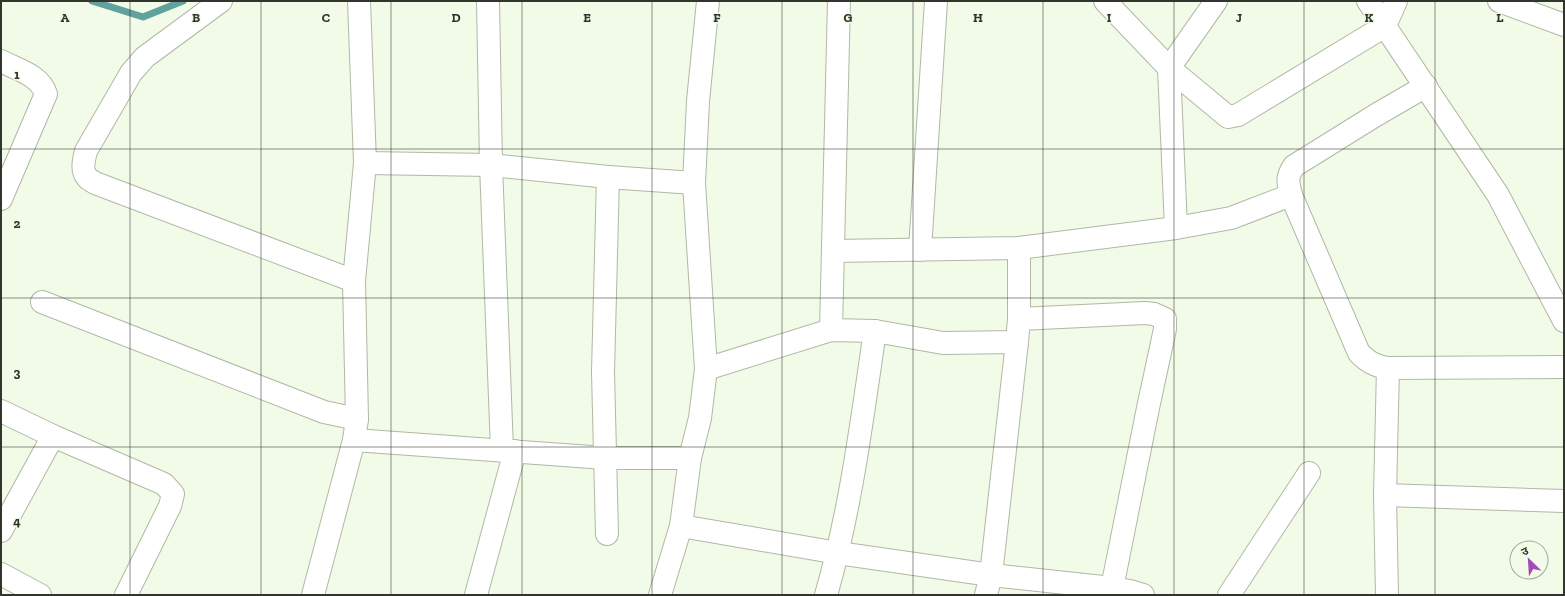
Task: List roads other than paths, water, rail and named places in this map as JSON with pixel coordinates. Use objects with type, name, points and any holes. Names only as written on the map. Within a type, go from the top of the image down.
[{"type":"street","points":[[222,1],[156,48],[145,57],[131,73],[86,151],[83,161],[86,177],[95,183],[354,281]]},
{"type":"street","points":[[313,595],[354,440],[357,419],[354,281],[365,163],[359,1]]},
{"type":"street","points":[[476,595],[508,451],[491,165],[488,1]]},
{"type":"street","points":[[660,595],[681,526],[690,458],[700,418],[706,369],[694,183],[698,101],[708,1]]},
{"type":"street","points":[[831,330],[839,1]]},
{"type":"street","points":[[920,250],[936,1]]},
{"type":"street","points":[[1104,1],[1169,68],[1228,117],[1238,116],[1385,26],[1396,1]]},
{"type":"street","points":[[1176,228],[1169,68],[1216,1]]},
{"type":"street","points":[[1368,1],[1498,195],[1564,321]]},
{"type":"street","points":[[1499,1],[1564,25]]},
{"type":"street","points":[[1,61],[35,78],[41,83],[46,94],[1,199]]},
{"type":"street","points":[[1426,86],[1294,166],[1289,174],[1288,182],[1291,195],[1360,353],[1368,362],[1388,368],[1564,367]]},
{"type":"street","points":[[365,163],[491,165],[608,177],[694,183]]},
{"type":"street","points":[[607,534],[603,372],[608,177]]},
{"type":"street","points":[[833,251],[1019,248],[1176,228],[1231,218],[1291,195]]},
{"type":"street","points":[[989,585],[1017,342],[1019,319],[1019,248]]},
{"type":"street","points":[[42,302],[324,412],[357,419]]},
{"type":"street","points":[[1019,319],[1145,313],[1154,314],[1164,318],[1165,329],[1112,588]]},
{"type":"street","points":[[706,369],[831,330],[875,331],[944,343],[1017,342]]},
{"type":"street","points":[[826,595],[838,553],[859,438],[875,331]]},
{"type":"street","points":[[1387,595],[1385,495],[1388,368]]},
{"type":"street","points":[[1,411],[53,436],[164,484],[173,494],[170,506],[126,595]]},
{"type":"street","points":[[1,531],[53,436]]},
{"type":"street","points":[[354,440],[605,458],[690,458]]},
{"type":"street","points":[[1229,595],[1309,473]]},
{"type":"street","points":[[1385,495],[1564,501]]},
{"type":"street","points":[[681,526],[838,553],[989,585],[1112,588],[1143,595]]},
{"type":"street","points":[[1,574],[40,595]]},
{"type":"waterway","points":[[92,1],[143,17],[183,1]]}]
